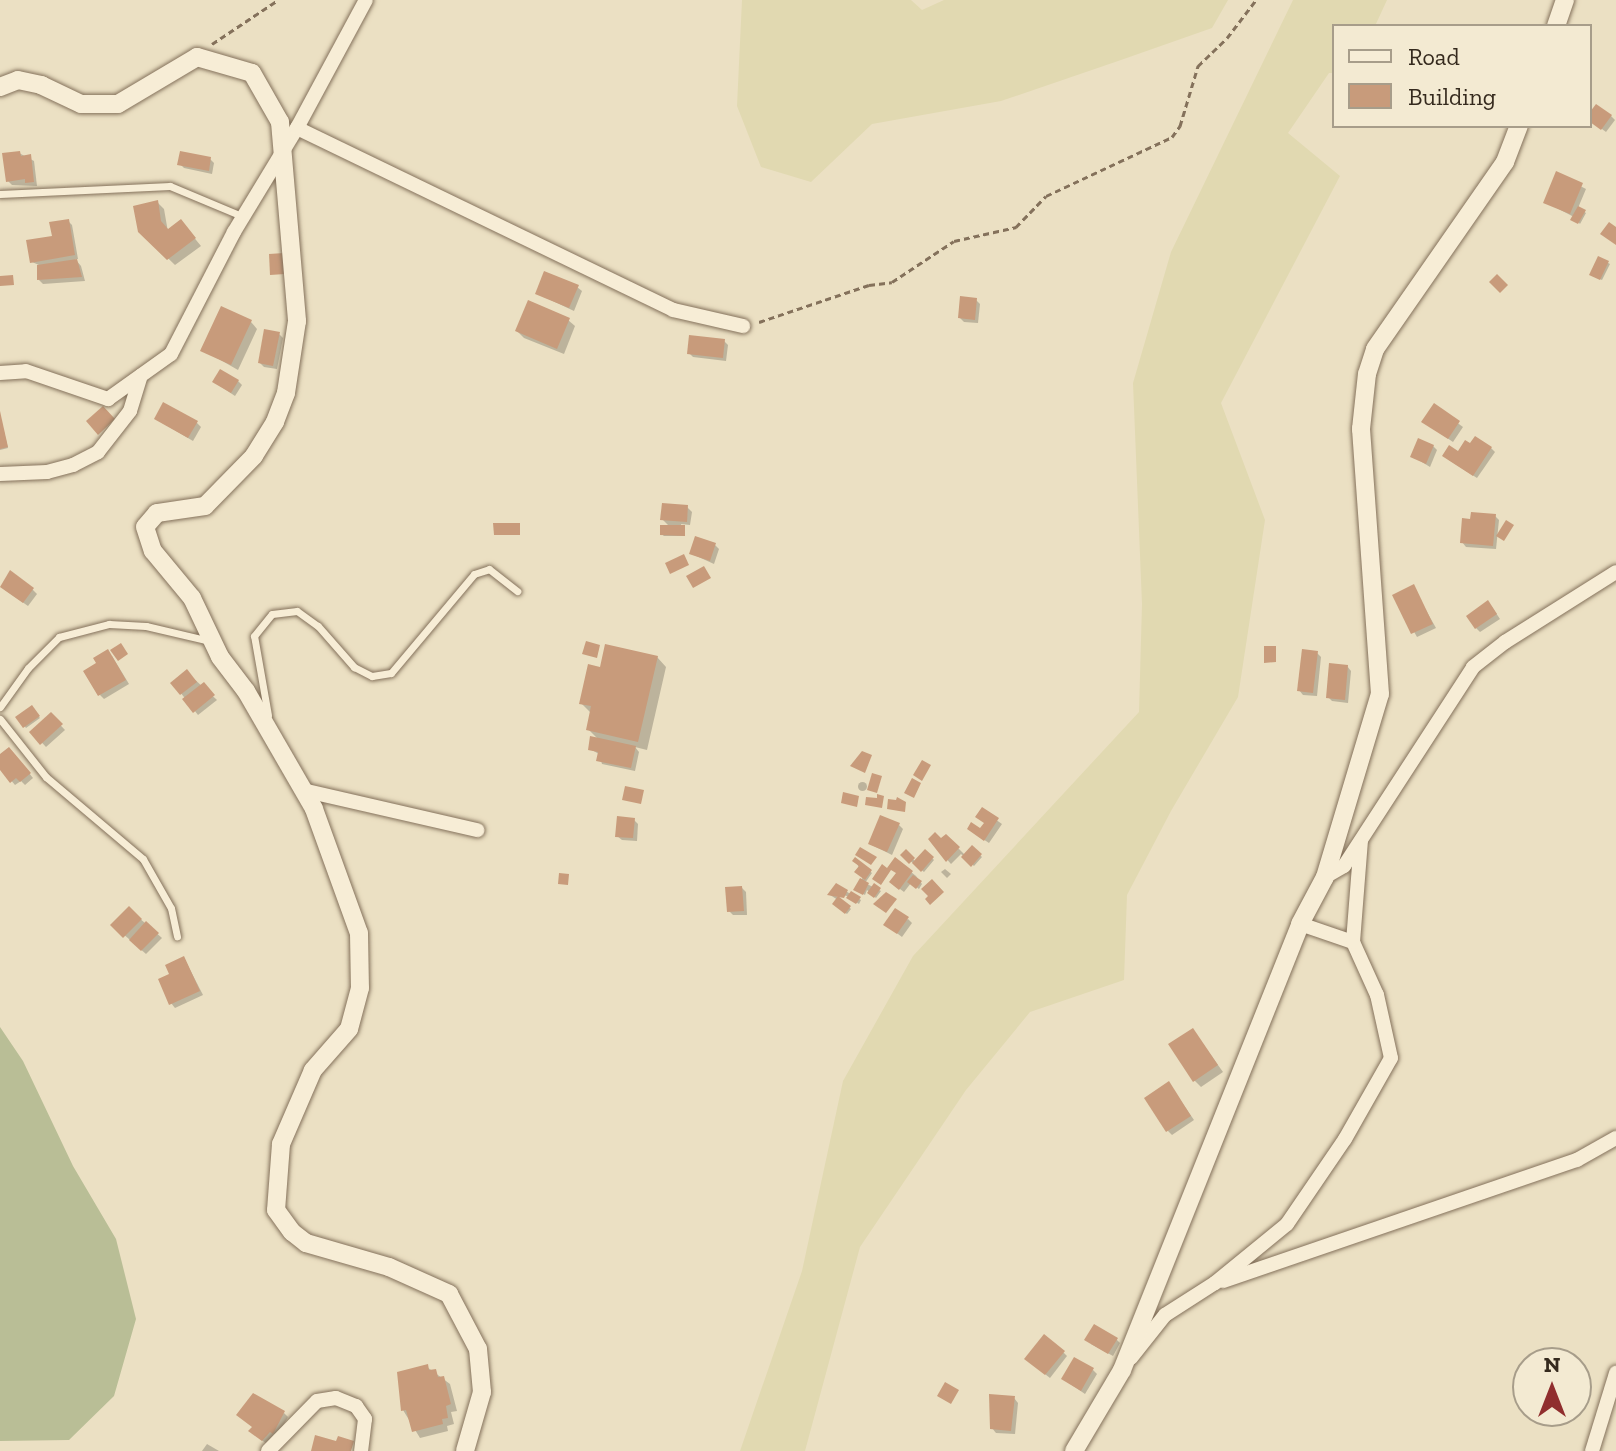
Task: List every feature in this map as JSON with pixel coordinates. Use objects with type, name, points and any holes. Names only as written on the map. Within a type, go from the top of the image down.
[{"type":"street","points":[[0,373],[26,371],[108,399],[171,354],[366,0]]},
{"type":"street","points":[[1557,24],[1565,0]]},
{"type":"street","points":[[0,87],[18,80],[41,85],[81,104],[118,104],[197,57],[252,73],[280,122],[297,321],[286,393],[275,422],[254,456],[205,506],[157,513],[145,527],[153,551],[192,598],[213,641],[314,809],[359,933],[360,988],[349,1029],[313,1070],[281,1144],[276,1210],[292,1232],[306,1243],[389,1267],[449,1294],[478,1349],[481,1378],[482,1392],[465,1451]]},
{"type":"street","points":[[297,128],[673,310],[743,326]]},
{"type":"street","points":[[1122,1370],[1300,924],[1325,877],[1380,694],[1361,429],[1367,374],[1375,349],[1505,162],[1518,128]]},
{"type":"street","points":[[0,474],[47,472],[73,465],[98,452],[130,411],[141,376]]},
{"type":"street","points":[[1325,877],[1344,866],[1473,667],[1505,642],[1616,572]]},
{"type":"street","points":[[302,790],[477,830]]},
{"type":"street","points":[[1074,1451],[1122,1370],[1165,1315],[1215,1283],[1287,1224],[1345,1139],[1391,1058],[1377,995],[1353,942],[1361,841]]},
{"type":"street","points":[[1300,924],[1353,942]]},
{"type":"street","points":[[1215,1283],[1577,1160],[1616,1138]]},
{"type":"street","points":[[1592,1451],[1616,1373]]},
{"type":"street","points":[[268,1451],[317,1401],[336,1398],[356,1406],[365,1419],[361,1451]]},
{"type":"lane","points":[[0,194],[170,186],[244,217]]},
{"type":"lane","points":[[273,740],[254,636],[272,614],[297,611],[318,626],[354,667],[372,676],[391,673],[474,574],[489,569],[517,591]]},
{"type":"lane","points":[[0,707],[28,668],[59,637],[109,624],[146,626],[213,641]]},
{"type":"lane","points":[[0,719],[46,777],[143,859],[171,908],[177,936]]},
{"type":"path","points":[[197,57],[219,37],[278,0]]},
{"type":"path","points":[[743,326],[795,312],[869,285],[892,282],[954,241],[1016,227],[1046,196],[1172,137],[1180,126],[1198,66],[1227,38],[1256,0]]},
{"type":"shaded area","points":[[742,0],[911,0],[922,10],[944,0],[1228,0],[1212,28],[1121,60],[1001,101],[872,124],[811,182],[761,167],[737,106]]},
{"type":"shaded area","points":[[1293,0],[1387,0],[1376,24],[1332,24],[1332,73],[1329,73],[1288,133],[1340,176],[1221,403],[1265,520],[1238,697],[1171,811],[1127,895],[1124,980],[1030,1012],[966,1090],[860,1247],[805,1451],[740,1451],[802,1271],[843,1081],[913,956],[1139,712],[1142,604],[1133,383],[1171,252]]},
{"type":"green space","points":[[0,1027],[23,1061],[73,1166],[116,1239],[136,1319],[114,1396],[69,1440],[0,1441]]},
{"type":"building","points":[[1596,104],[1612,115],[1601,130],[1592,123],[1592,109]]},
{"type":"building","points":[[20,151],[21,156],[31,154],[34,182],[25,183],[25,179],[6,182],[2,153]]},
{"type":"building","points":[[180,151],[211,157],[209,171],[177,165]]},
{"type":"building","points":[[1556,171],[1583,183],[1570,214],[1543,203]]},
{"type":"building","points":[[158,200],[161,221],[168,229],[181,219],[196,238],[167,260],[138,232],[133,206]]},
{"type":"building","points":[[1578,206],[1586,210],[1578,224],[1570,220]]},
{"type":"building","points":[[69,219],[75,255],[30,263],[26,240],[52,236],[49,222]]},
{"type":"building","points":[[1609,222],[1616,227],[1616,245],[1600,234]]},
{"type":"building","points":[[284,253],[285,274],[270,275],[269,254]]},
{"type":"building","points":[[1598,256],[1609,261],[1600,280],[1589,275]]},
{"type":"building","points":[[77,259],[82,277],[37,280],[37,265]]},
{"type":"building","points":[[544,271],[579,285],[569,308],[535,294]]},
{"type":"building","points":[[1497,274],[1508,285],[1500,293],[1489,282]]},
{"type":"building","points":[[13,275],[14,285],[0,286],[0,276]]},
{"type":"building","points":[[960,296],[977,298],[975,320],[958,318]]},
{"type":"building","points":[[528,300],[570,318],[557,349],[515,331]]},
{"type":"building","points":[[221,306],[252,320],[231,365],[200,351]]},
{"type":"building","points":[[264,329],[280,332],[273,366],[258,363]]},
{"type":"building","points":[[689,335],[725,339],[723,358],[687,354]]},
{"type":"building","points":[[220,369],[239,380],[231,393],[212,382]]},
{"type":"building","points":[[163,402],[198,421],[188,438],[154,419]]},
{"type":"building","points":[[1434,403],[1460,421],[1448,439],[1421,422]]},
{"type":"building","points":[[103,406],[115,419],[98,435],[86,421]]},
{"type":"building","points":[[0,411],[8,447],[0,449]]},
{"type":"building","points":[[1475,436],[1492,447],[1473,476],[1442,456],[1449,445],[1458,451],[1465,440],[1470,443]]},
{"type":"building","points":[[1418,438],[1434,445],[1426,464],[1410,457]]},
{"type":"building","points":[[662,503],[688,505],[687,522],[660,520]]},
{"type":"building","points":[[1471,512],[1496,514],[1493,546],[1460,543],[1462,518],[1470,519]]},
{"type":"building","points":[[1506,520],[1514,525],[1504,541],[1496,536]]},
{"type":"building","points":[[493,523],[520,523],[520,535],[494,535]]},
{"type":"building","points":[[660,525],[685,525],[685,536],[660,535]]},
{"type":"building","points":[[695,536],[716,543],[710,561],[689,554]]},
{"type":"building","points":[[684,554],[689,565],[670,574],[665,563]]},
{"type":"building","points":[[704,566],[711,578],[693,588],[686,576]]},
{"type":"building","points":[[10,570],[34,588],[23,603],[0,587]]},
{"type":"building","points":[[1414,584],[1433,624],[1411,634],[1392,595]]},
{"type":"building","points":[[1488,600],[1497,614],[1475,629],[1466,616]]},
{"type":"building","points":[[586,641],[600,645],[597,658],[582,654]]},
{"type":"building","points":[[121,643],[128,654],[118,661],[110,650]]},
{"type":"building","points":[[605,644],[658,656],[638,742],[586,730],[591,706],[579,704],[588,664],[600,667]]},
{"type":"building","points":[[1264,646],[1276,646],[1276,662],[1264,663]]},
{"type":"building","points":[[108,649],[126,680],[98,696],[83,671],[96,663],[93,658]]},
{"type":"building","points":[[1302,649],[1318,651],[1313,693],[1297,691]]},
{"type":"building","points":[[1329,663],[1348,665],[1345,700],[1326,698]]},
{"type":"building","points":[[187,669],[197,682],[180,695],[170,683]]},
{"type":"building","points":[[204,682],[215,695],[193,713],[182,699]]},
{"type":"building","points":[[32,705],[40,716],[23,728],[15,717]]},
{"type":"building","points":[[51,712],[63,724],[40,745],[29,732]]},
{"type":"building","points":[[590,736],[636,746],[631,768],[596,761],[598,752],[588,750]]},
{"type":"building","points":[[9,747],[31,773],[20,782],[16,778],[10,783],[0,770],[0,754]]},
{"type":"building","points":[[862,751],[872,755],[865,773],[850,766]]},
{"type":"building","points":[[922,760],[931,765],[922,781],[913,775]]},
{"type":"building","points":[[872,773],[882,776],[877,793],[867,790]]},
{"type":"building","points":[[912,778],[921,783],[914,798],[904,793]]},
{"type":"building","points":[[625,786],[644,790],[641,804],[622,800]]},
{"type":"building","points":[[843,792],[859,796],[857,807],[841,803]]},
{"type":"building","points":[[877,794],[884,796],[882,808],[865,805],[866,797],[877,798]]},
{"type":"building","points":[[897,797],[906,802],[905,812],[887,809],[888,799],[896,800]]},
{"type":"building","points":[[982,807],[999,818],[984,841],[967,829],[971,822],[980,828],[984,823],[975,817]]},
{"type":"building","points":[[880,815],[900,823],[887,852],[868,844]]},
{"type":"building","points":[[617,816],[635,818],[633,838],[615,837]]},
{"type":"building","points":[[935,832],[941,838],[946,834],[960,847],[946,862],[928,839]]},
{"type":"building","points":[[972,845],[982,854],[971,867],[961,857]]},
{"type":"building","points":[[860,847],[877,857],[871,865],[855,855]]},
{"type":"building","points":[[906,849],[915,858],[909,864],[900,855]]},
{"type":"building","points":[[925,849],[934,857],[921,872],[912,863]]},
{"type":"building","points":[[855,857],[872,870],[865,880],[854,872],[859,866],[852,861]]},
{"type":"building","points":[[895,857],[913,871],[899,890],[889,882],[896,873],[891,870],[881,885],[872,879],[882,864],[887,868]]},
{"type":"building","points":[[559,873],[569,874],[568,885],[558,884]]},
{"type":"building","points":[[913,875],[922,881],[916,889],[907,882]]},
{"type":"building","points":[[860,878],[869,883],[863,895],[853,890]]},
{"type":"building","points":[[932,879],[944,892],[930,905],[925,899],[928,896],[921,889]]},
{"type":"building","points":[[836,883],[848,890],[844,898],[827,895]]},
{"type":"building","points":[[874,883],[881,888],[874,898],[867,893]]},
{"type":"building","points":[[742,886],[744,911],[727,912],[725,887]]},
{"type":"building","points":[[851,891],[861,897],[856,904],[846,898]]},
{"type":"building","points":[[886,892],[897,899],[886,913],[873,904]]},
{"type":"building","points":[[838,896],[851,906],[845,914],[832,904]]},
{"type":"building","points":[[129,906],[142,919],[123,938],[110,925]]},
{"type":"building","points":[[895,908],[909,917],[897,934],[883,925]]},
{"type":"building","points":[[146,921],[159,933],[141,951],[129,940]]},
{"type":"building","points":[[184,956],[200,991],[169,1005],[158,979],[169,974],[165,965]]},
{"type":"building","points":[[1193,1028],[1218,1065],[1193,1082],[1168,1044]]},
{"type":"building","points":[[1169,1081],[1191,1116],[1166,1132],[1144,1098]]},
{"type":"building","points":[[1094,1324],[1118,1338],[1108,1354],[1084,1340]]},
{"type":"building","points":[[1044,1334],[1065,1351],[1045,1375],[1024,1359]]},
{"type":"building","points":[[1074,1357],[1094,1368],[1081,1391],[1061,1379]]},
{"type":"building","points":[[428,1364],[429,1370],[436,1369],[438,1377],[444,1376],[451,1404],[446,1406],[448,1418],[442,1419],[443,1424],[412,1432],[406,1410],[401,1411],[397,1372]]},
{"type":"building","points":[[945,1382],[959,1390],[951,1404],[937,1396]]},
{"type":"building","points":[[253,1393],[285,1411],[273,1434],[270,1432],[262,1441],[248,1431],[252,1427],[236,1415]]},
{"type":"building","points":[[989,1394],[1015,1396],[1011,1431],[990,1429]]},
{"type":"building","points":[[315,1435],[336,1441],[338,1436],[354,1441],[351,1451],[311,1451]]}]
